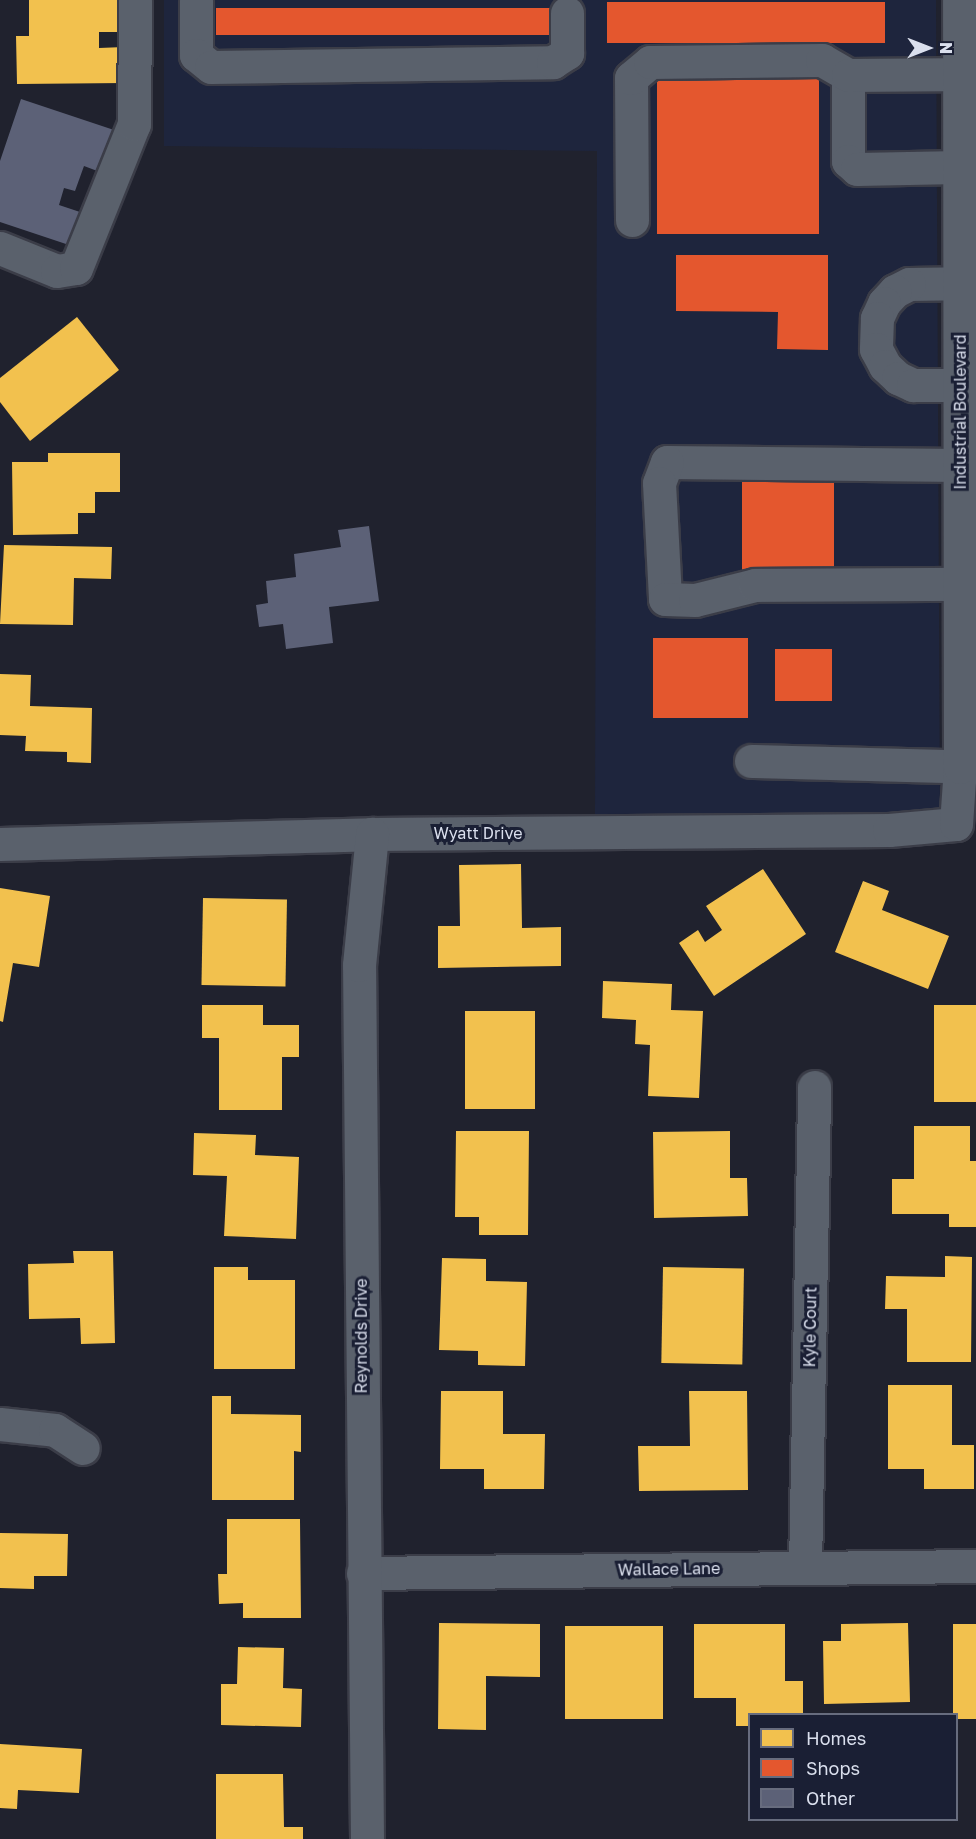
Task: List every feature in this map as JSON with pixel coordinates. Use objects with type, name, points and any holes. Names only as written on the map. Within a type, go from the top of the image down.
[{"type":"street","points":[[0,248],[57,271],[76,268],[134,124],[135,0]]},
{"type":"street","points":[[196,0],[196,55],[211,67],[553,62],[567,53],[567,13]]},
{"type":"street","name":"Industrial Boulevard","points":[[956,824],[968,767],[968,627],[960,584],[968,385],[968,283],[959,167],[968,74],[959,0]]},
{"type":"street","points":[[632,220],[631,78],[650,62],[822,60],[848,75],[968,74]]},
{"type":"street","points":[[848,75],[848,161],[857,169],[959,167]]},
{"type":"street","points":[[968,283],[909,284],[895,291],[884,303],[877,318],[876,349],[885,366],[898,378],[913,386],[968,385]]},
{"type":"street","points":[[960,584],[755,585],[695,600],[665,599],[659,483],[667,462],[965,470]]},
{"type":"street","points":[[751,761],[968,767]]},
{"type":"street","name":"Wyatt Drive","points":[[0,844],[372,834],[889,830],[956,824]]},
{"type":"street","name":"Reynolds Drive","points":[[367,1839],[359,965],[372,834]]},
{"type":"street","name":"Kyle Court","points":[[806,1567],[814,1087]]},
{"type":"street","points":[[0,1424],[55,1430],[83,1448]]},
{"type":"street","name":"Wallace Lane","points":[[363,1573],[976,1566]]},
{"type":"shaded area","points":[[164,0],[936,0],[940,813],[595,814],[597,151],[164,146]]},
{"type":"building: Homes","points":[[29,0],[123,0],[124,32],[99,32],[99,48],[124,47],[125,83],[17,84],[16,36],[29,36]]},
{"type":"building: Homes","points":[[77,317],[119,370],[30,441],[0,402],[0,378]]},
{"type":"building: Homes","points":[[48,453],[120,453],[120,492],[95,492],[95,513],[78,513],[78,534],[13,535],[12,462],[48,462]]},
{"type":"building: Homes","points":[[4,545],[112,547],[111,579],[74,578],[73,625],[0,624]]},
{"type":"building: Homes","points":[[0,674],[31,675],[30,706],[92,708],[91,763],[67,762],[67,752],[25,751],[26,736],[0,735]]},
{"type":"building: Homes","points":[[521,864],[522,928],[561,927],[561,966],[438,968],[438,926],[460,926],[459,865]]},
{"type":"building: Homes","points":[[763,869],[806,934],[714,996],[679,943],[698,930],[705,942],[722,930],[706,906]]},
{"type":"building: Homes","points":[[863,881],[889,891],[882,910],[949,936],[928,989],[835,952]]},
{"type":"building: Homes","points":[[0,888],[50,896],[39,967],[13,963],[3,1022],[0,1021]]},
{"type":"building: Homes","points":[[203,898],[287,899],[285,986],[201,985]]},
{"type":"building: Homes","points":[[603,981],[672,984],[671,1010],[703,1011],[699,1098],[648,1096],[650,1045],[635,1044],[636,1020],[602,1018]]},
{"type":"building: Homes","points":[[202,1005],[263,1005],[263,1025],[299,1025],[299,1057],[282,1057],[282,1110],[219,1110],[219,1038],[202,1038]]},
{"type":"building: Homes","points":[[934,1005],[976,1005],[976,1102],[934,1102]]},
{"type":"building: Homes","points":[[465,1011],[535,1011],[535,1109],[465,1109]]},
{"type":"building: Homes","points":[[914,1126],[970,1126],[970,1161],[976,1161],[976,1227],[949,1227],[949,1214],[892,1214],[892,1179],[914,1179]]},
{"type":"building: Homes","points":[[456,1131],[529,1131],[528,1235],[479,1235],[479,1217],[455,1217]]},
{"type":"building: Homes","points":[[730,1131],[730,1178],[747,1178],[748,1216],[654,1218],[653,1132]]},
{"type":"building: Homes","points":[[194,1133],[256,1135],[255,1155],[299,1157],[296,1239],[224,1236],[227,1176],[193,1175]]},
{"type":"building: Homes","points":[[73,1251],[113,1251],[115,1343],[81,1344],[80,1318],[29,1319],[28,1264],[74,1263]]},
{"type":"building: Homes","points":[[945,1256],[972,1257],[971,1362],[907,1362],[907,1309],[885,1309],[886,1276],[945,1277]]},
{"type":"building: Homes","points":[[442,1258],[486,1259],[486,1281],[527,1282],[525,1366],[478,1365],[478,1351],[439,1350]]},
{"type":"building: Homes","points":[[214,1267],[248,1267],[248,1280],[295,1280],[295,1369],[214,1369]]},
{"type":"building: Homes","points":[[663,1267],[744,1268],[742,1364],[661,1363]]},
{"type":"building: Homes","points":[[888,1385],[952,1385],[952,1445],[974,1445],[974,1489],[924,1489],[924,1469],[888,1469]]},
{"type":"building: Homes","points":[[441,1391],[503,1391],[503,1434],[545,1434],[544,1489],[484,1489],[484,1469],[440,1469]]},
{"type":"building: Homes","points":[[689,1391],[747,1391],[748,1490],[639,1491],[638,1446],[690,1446]]},
{"type":"building: Homes","points":[[212,1396],[231,1396],[231,1414],[301,1415],[301,1452],[294,1451],[294,1500],[212,1500]]},
{"type":"building: Homes","points":[[227,1519],[300,1519],[301,1618],[243,1618],[243,1603],[219,1604],[218,1574],[227,1574]]},
{"type":"building: Homes","points":[[0,1533],[68,1534],[67,1576],[34,1576],[34,1589],[0,1588]]},
{"type":"building: Homes","points":[[439,1623],[540,1624],[540,1677],[486,1676],[486,1730],[438,1729]]},
{"type":"building: Homes","points":[[908,1623],[910,1702],[824,1704],[823,1641],[841,1641],[841,1624]]},
{"type":"building: Homes","points":[[694,1624],[785,1624],[785,1681],[803,1681],[803,1713],[748,1713],[748,1726],[736,1726],[736,1698],[694,1698]]},
{"type":"building: Homes","points":[[953,1624],[976,1624],[976,1719],[958,1719],[958,1713],[953,1713]]},
{"type":"building: Homes","points":[[565,1626],[663,1626],[663,1719],[565,1719]]},
{"type":"building: Homes","points":[[238,1647],[284,1648],[283,1688],[302,1689],[301,1727],[221,1725],[221,1684],[237,1684]]},
{"type":"building: Homes","points":[[0,1744],[82,1749],[79,1793],[18,1790],[17,1809],[0,1808]]},
{"type":"building: Homes","points":[[216,1774],[283,1774],[284,1827],[303,1827],[303,1839],[216,1839]]},
{"type":"building: Shops","points":[[607,2],[885,2],[885,43],[607,43]]},
{"type":"building: Shops","points":[[216,8],[552,8],[552,35],[216,35]]},
{"type":"building: Shops","points":[[657,77],[819,77],[819,234],[657,234]]},
{"type":"building: Shops","points":[[676,255],[828,255],[828,350],[777,349],[778,312],[676,311]]},
{"type":"building: Shops","points":[[742,479],[834,479],[834,572],[742,572]]},
{"type":"building: Shops","points":[[653,638],[748,638],[748,718],[653,718]]},
{"type":"building: Shops","points":[[775,649],[832,649],[832,701],[775,701]]},
{"type":"building: Other","points":[[21,99],[114,130],[100,172],[84,166],[75,191],[64,188],[59,205],[80,212],[69,245],[0,222],[0,161]]},
{"type":"building: Other","points":[[369,526],[379,601],[329,607],[333,643],[286,649],[283,624],[259,627],[256,605],[268,603],[266,581],[296,577],[294,554],[341,547],[338,530]]}]
